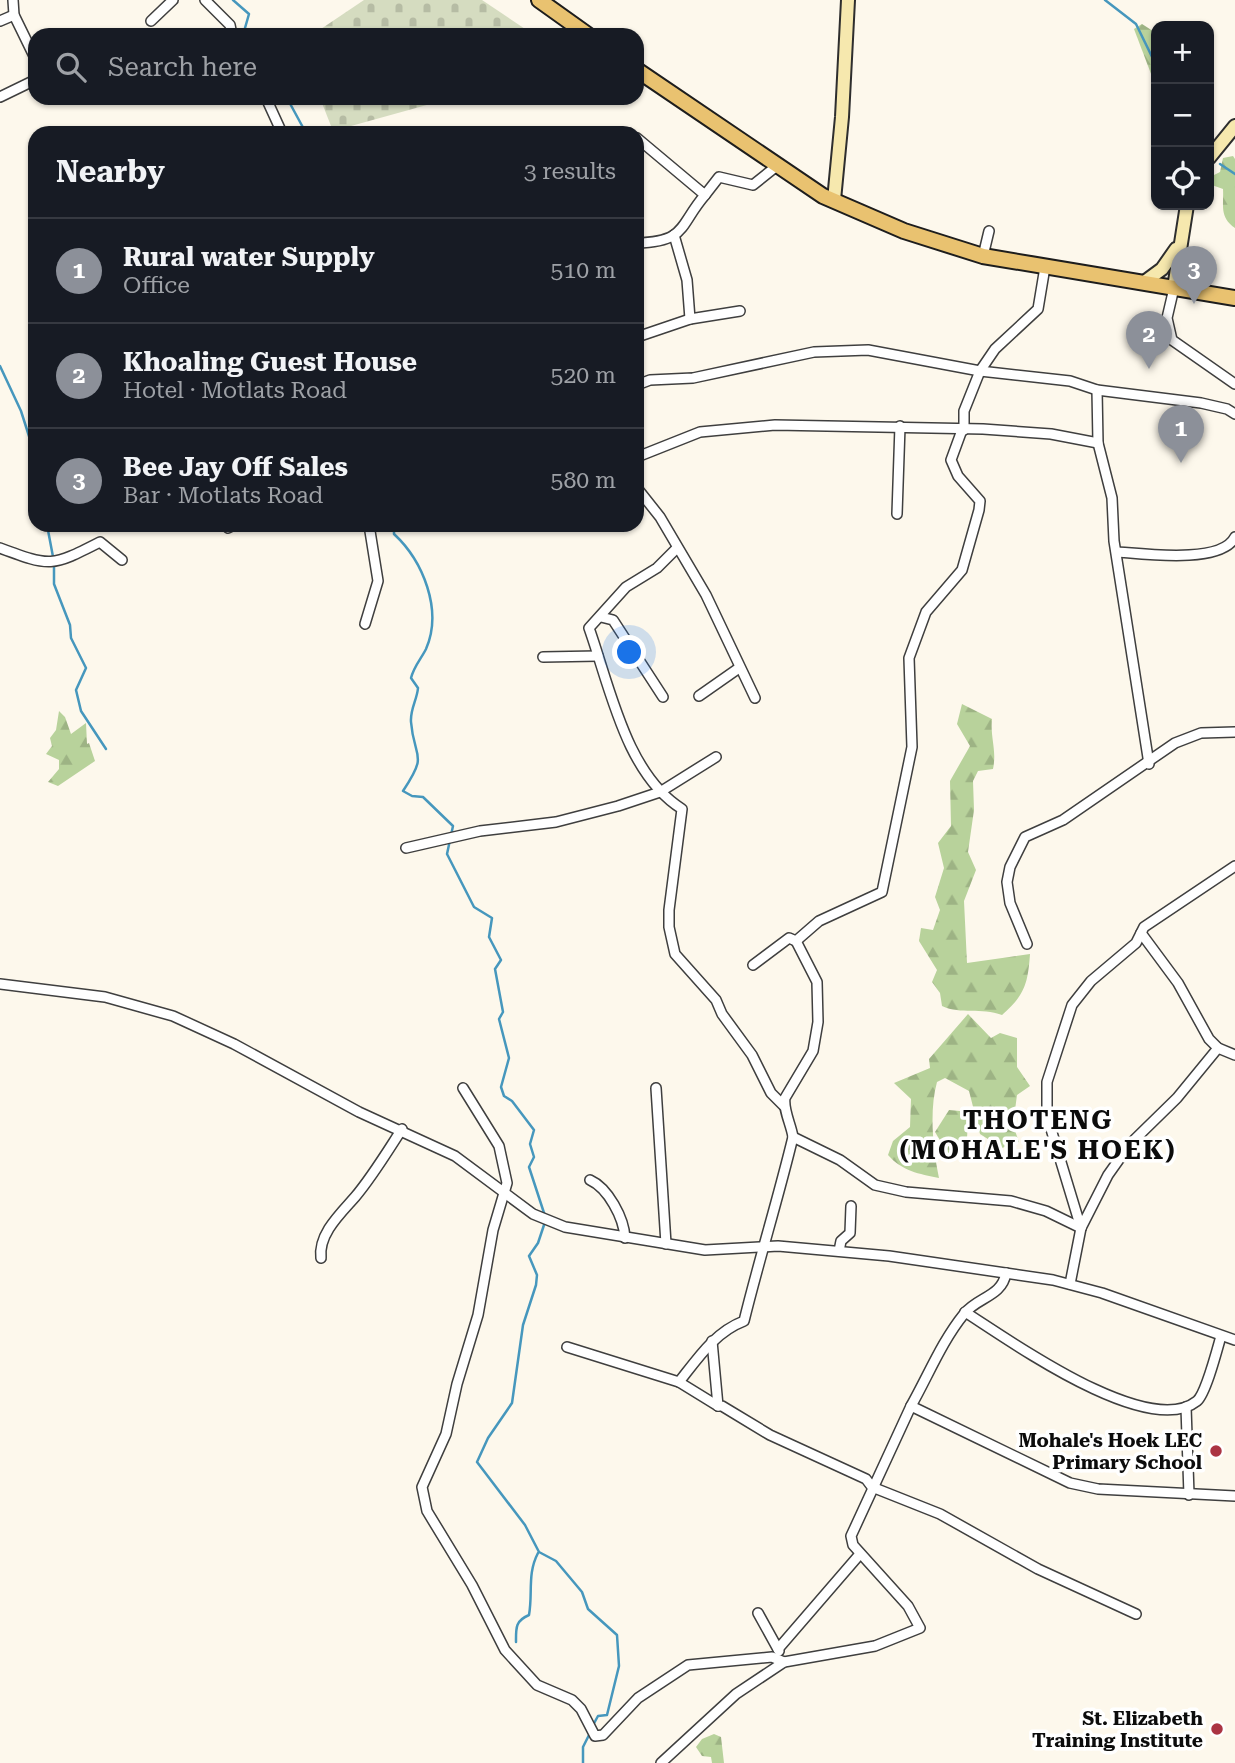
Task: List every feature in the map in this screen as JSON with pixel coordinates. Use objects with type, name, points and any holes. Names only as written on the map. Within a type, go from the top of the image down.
[{"type":"main road","points":[[539,0],[579,28]]},
{"type":"main road","points":[[834,201],[842,117],[848,0]]},
{"type":"main road","points":[[644,75],[834,201],[904,231],[983,256],[1235,298]]},
{"type":"main road","points":[[1214,152],[1235,126]]},
{"type":"main road","points":[[1174,288],[1186,210]]},
{"type":"main road","points":[[1143,284],[1162,269],[1179,247]]},
{"type":"main road","points":[[1179,247],[1195,284],[1209,294]]},
{"type":"street","points":[[13,0],[15,15],[28,43]]},
{"type":"street","points":[[150,21],[173,0]]},
{"type":"street","points":[[205,0],[231,28]]},
{"type":"street","points":[[0,21],[15,15]]},
{"type":"street","points":[[0,97],[28,83]]},
{"type":"street","points":[[269,105],[279,126]]},
{"type":"street","points":[[644,144],[705,195]]},
{"type":"street","points":[[644,242],[674,236],[684,228],[719,177],[752,185],[778,165]]},
{"type":"street","points":[[983,256],[989,231]]},
{"type":"street","points":[[674,236],[687,281],[690,319]]},
{"type":"street","points":[[796,941],[819,921],[882,892],[912,747],[909,658],[916,632],[926,612],[962,570],[979,510],[980,501],[958,476],[951,460],[963,430],[964,411],[980,371],[995,349],[1038,309],[1045,267]]},
{"type":"street","points":[[1174,288],[1167,318],[1172,340],[1235,384]]},
{"type":"street","points":[[644,335],[690,319],[740,311]]},
{"type":"street","points":[[644,382],[693,378],[814,352],[868,350],[980,371],[1070,381],[1097,390],[1201,403],[1227,408],[1235,414]]},
{"type":"street","points":[[1097,390],[1098,443],[1108,476],[1149,764]]},
{"type":"street","points":[[644,454],[700,432],[775,425],[900,426],[1051,435],[1098,443]]},
{"type":"street","points":[[897,514],[900,426]]},
{"type":"street","points":[[644,496],[723,627],[739,668],[755,698]]},
{"type":"street","points":[[365,624],[377,581],[370,532]]},
{"type":"street","points":[[1118,552],[1200,554],[1222,551],[1231,545],[1235,537]]},
{"type":"street","points":[[0,548],[36,563],[64,560],[100,542],[122,560]]},
{"type":"street","points":[[677,548],[657,568],[626,587],[589,628],[616,710],[648,777],[660,792],[681,808],[669,910],[669,927],[675,954],[716,1000],[722,1014],[748,1048],[771,1093],[783,1105],[791,1123],[793,1138],[744,1321],[728,1327],[712,1341],[679,1382]]},
{"type":"street","points":[[601,617],[613,620],[663,696]]},
{"type":"street","points":[[543,657],[598,656]]},
{"type":"street","points":[[699,696],[739,668]]},
{"type":"street","points":[[1027,944],[1010,903],[1007,882],[1010,867],[1025,837],[1063,820],[1149,764],[1175,743],[1201,733],[1235,732]]},
{"type":"street","points":[[406,848],[480,831],[579,817],[660,792],[716,757]]},
{"type":"street","points":[[1080,1228],[1047,1116],[1046,1083],[1072,1005],[1091,981],[1136,943],[1144,927],[1235,866]]},
{"type":"street","points":[[1141,933],[1178,983],[1209,1040],[1218,1048],[1235,1055]]},
{"type":"street","points":[[753,965],[789,938],[796,941],[817,982],[818,1022],[813,1051],[792,1084],[783,1105]]},
{"type":"street","points":[[0,984],[105,997],[173,1016],[234,1044],[359,1112],[402,1129],[455,1156],[545,1221],[625,1238],[705,1250],[765,1247],[839,1251],[1070,1283],[1235,1340]]},
{"type":"street","points":[[1070,1283],[1080,1228],[1108,1175],[1130,1144],[1177,1098],[1218,1048]]},
{"type":"street","points":[[463,1088],[499,1146],[507,1183],[493,1230],[484,1292],[446,1434],[422,1488],[427,1511],[472,1585],[493,1632],[519,1669],[537,1685],[572,1700],[581,1709],[595,1736],[603,1735],[638,1698],[688,1665],[772,1657],[784,1662]]},
{"type":"street","points":[[656,1088],[666,1244]]},
{"type":"street","points":[[321,1258],[327,1232],[402,1129]]},
{"type":"street","points":[[793,1138],[841,1160],[875,1185],[906,1192],[1011,1201],[1046,1211],[1080,1228]]},
{"type":"street","points":[[590,1180],[600,1184],[621,1218],[625,1238]]},
{"type":"street","points":[[839,1251],[841,1241],[850,1233],[851,1206]]},
{"type":"street","points":[[660,1763],[736,1694],[784,1662],[875,1646],[920,1628],[908,1606],[860,1554],[851,1536],[911,1406],[965,1312],[995,1293],[1004,1283],[1006,1273]]},
{"type":"street","points":[[965,1312],[1090,1388],[1137,1406],[1161,1411],[1186,1407],[1199,1399],[1221,1336]]},
{"type":"street","points":[[712,1341],[718,1406]]},
{"type":"street","points":[[567,1347],[679,1382],[821,1461],[866,1479],[872,1487],[940,1514],[1038,1569],[1136,1614]]},
{"type":"street","points":[[911,1406],[1070,1483],[1098,1489],[1235,1496]]},
{"type":"street","points":[[1186,1407],[1189,1495]]},
{"type":"street","points":[[778,1649],[860,1554]]},
{"type":"street","points":[[758,1613],[784,1662]]},
{"type":"green space","points":[[364,0],[482,0],[524,28],[322,28]]},
{"type":"green space","points":[[1142,24],[1151,30],[1151,74],[1134,29]]},
{"type":"green space","points":[[323,105],[427,105],[351,126],[331,126]]},
{"type":"green space","points":[[1233,156],[1235,159],[1235,228],[1224,215],[1223,189],[1214,186],[1214,175],[1220,172],[1223,158]]},
{"type":"green space","points":[[962,704],[992,719],[994,756],[993,769],[978,771],[973,781],[974,810],[968,852],[976,870],[964,901],[967,963],[1030,954],[1024,988],[1002,1015],[942,1006],[940,993],[932,982],[937,970],[919,941],[921,928],[933,930],[940,910],[935,897],[944,868],[938,843],[951,826],[950,781],[970,746],[957,724]]},
{"type":"green space","points":[[59,711],[65,717],[71,734],[86,723],[87,744],[89,743],[95,761],[58,786],[48,782],[59,769],[59,760],[46,754],[52,746],[50,738],[56,730]]},
{"type":"green space","points":[[968,1014],[991,1038],[1000,1033],[1017,1038],[1017,1067],[1030,1086],[1017,1095],[1013,1125],[1019,1142],[1002,1148],[980,1134],[969,1091],[945,1078],[937,1082],[933,1105],[934,1143],[939,1178],[911,1171],[888,1155],[893,1141],[910,1127],[911,1099],[894,1083],[930,1068],[929,1059]]},
{"type":"green space","points":[[949,1110],[960,1111],[968,1120],[967,1138],[959,1158],[950,1157],[935,1132]]},
{"type":"green space","points":[[714,1734],[721,1737],[724,1763],[712,1763],[711,1757],[702,1756],[696,1747],[702,1739]]},
{"type":"waterway","points":[[233,0],[249,14],[245,28]]},
{"type":"waterway","points":[[1105,0],[1136,24],[1151,55]]},
{"type":"waterway","points":[[291,105],[302,126]]},
{"type":"waterway","points":[[1220,164],[1235,174]]},
{"type":"waterway","points":[[0,366],[28,433]]},
{"type":"waterway","points":[[48,532],[54,562],[54,584],[70,625],[71,638],[86,668],[76,690],[81,711],[106,749]]},
{"type":"waterway","points":[[394,532],[421,572],[431,603],[432,618],[426,649],[411,678],[418,688],[411,717],[418,762],[403,791],[412,796],[423,797],[453,826],[447,854],[474,907],[492,918],[489,937],[501,960],[495,969],[503,1012],[499,1019],[509,1058],[501,1087],[504,1096],[512,1101],[534,1130],[530,1144],[534,1157],[529,1167],[545,1216]]},
{"type":"waterway","points":[[545,1222],[538,1243],[529,1256],[537,1275],[536,1285],[523,1325],[512,1403],[488,1438],[477,1462],[525,1525],[539,1552],[556,1561],[582,1592],[588,1609],[617,1635],[619,1666],[607,1715],[598,1716],[592,1727]]},
{"type":"waterway","points":[[516,1642],[517,1626],[529,1615],[531,1576],[538,1553]]},
{"type":"waterway","points":[[583,1763],[583,1747],[590,1733]]},
{"type":"place","name":"Bee Jay Off Sales","points":[[1194,304]]},
{"type":"place","name":"Khoaling Guest House","points":[[1149,369]]},
{"type":"place","name":"Rural water Supply","points":[[1181,463]]},
{"type":"place","name":"Mohale's Hoek LEC Primary School","points":[[1216,1451]]},
{"type":"place","name":"St. Elizabeth Training Institute","points":[[1217,1729]]},
{"type":"district","name":"THOTENG (MOHALE'S HOEK)","points":[[1038,1135]]}]
